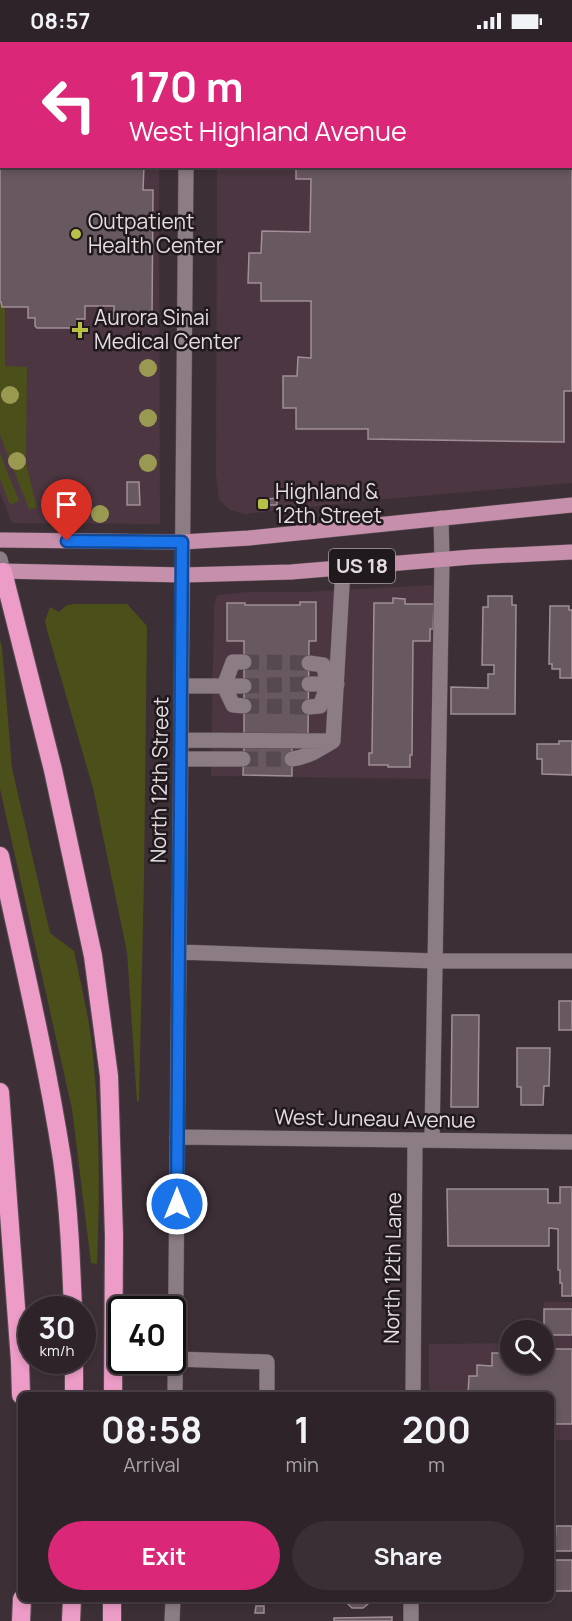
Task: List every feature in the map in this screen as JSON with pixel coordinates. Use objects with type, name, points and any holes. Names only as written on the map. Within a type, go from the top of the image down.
[{"type":"highway","points":[[1,567],[53,770],[93,956],[110,1076],[114,1236],[113,1392]]},
{"type":"highway","points":[[0,856],[41,1042],[62,1162],[71,1241],[73,1296]]},
{"type":"highway","points":[[0,1092],[21,1392]]},
{"type":"highway","points":[[74,1374],[74,1392]]},
{"type":"highway","points":[[21,1621],[22,1602]]},
{"type":"highway","points":[[72,1602],[72,1621]]},
{"type":"highway","points":[[112,1602],[112,1621]]},
{"type":"main road","name":"US 18","points":[[0,540],[182,542],[249,538],[572,504]]},
{"type":"main road","name":"US 18","points":[[1,567],[183,576],[291,572],[572,552]]},
{"type":"street","name":"North 12th Street","points":[[176,1296],[186,168]]},
{"type":"street","points":[[432,1140],[441,518]]},
{"type":"street","points":[[333,741],[332,684],[343,568]]},
{"type":"street","points":[[244,662],[233,662],[224,686],[233,705],[244,706]]},
{"type":"street","points":[[309,663],[323,664],[332,684]]},
{"type":"street","points":[[309,684],[332,684]]},
{"type":"street","points":[[309,707],[320,706],[332,684]]},
{"type":"street","points":[[182,686],[244,686]]},
{"type":"street","points":[[181,740],[333,741]]},
{"type":"street","points":[[292,759],[316,751],[333,741]]},
{"type":"street","points":[[181,759],[243,759]]},
{"type":"street","points":[[178,951],[435,961],[572,961]]},
{"type":"street","name":"West Juneau Avenue","points":[[177,1137],[572,1142]]},
{"type":"street","name":"North 12th Lane","points":[[413,1392],[415,1140]]},
{"type":"street","points":[[186,1359],[267,1362],[267,1392]]},
{"type":"street","name":"North 12th Street","points":[[176,1374],[176,1392]]},
{"type":"street","points":[[172,1621],[173,1602]]},
{"type":"street","points":[[411,1602],[411,1621]]},
{"type":"shaded area","name":"Aurora Sinai Medical Center","points":[[0,168],[159,168],[160,524],[12,523],[0,493]]},
{"type":"shaded area","points":[[217,168],[572,168],[572,483],[245,514],[230,510],[219,500],[216,475]]},
{"type":"shaded area","points":[[433,585],[430,779],[211,776],[214,606],[217,595]]},
{"type":"shaded area","points":[[544,1302],[572,1302],[572,1440],[554,1440],[554,1392],[429,1392],[429,1344],[500,1343],[500,1374],[554,1374],[554,1320],[544,1320]]},
{"type":"green space","points":[[0,302],[2,307],[5,307],[5,366],[27,367],[26,463],[37,508],[29,509],[0,435]]},
{"type":"green space","points":[[0,453],[19,501],[10,505],[0,479]]},
{"type":"green space","points":[[127,604],[147,626],[139,1101],[137,1101],[127,952],[93,788],[45,621],[50,607],[59,612],[67,605]]},
{"type":"green space","points":[[0,640],[12,768],[50,933],[74,951],[89,1026],[98,1122],[97,1264],[91,1263],[72,1109],[0,789]]},
{"type":"building","name":"Outpatient Health Center","points":[[0,168],[144,168],[143,190],[153,190],[152,319],[114,319],[114,306],[85,306],[85,319],[77,319],[78,328],[37,328],[35,318],[28,318],[28,307],[2,307],[0,302]]},
{"type":"building","points":[[296,168],[572,168],[572,391],[564,391],[564,442],[368,439],[368,429],[296,429],[296,408],[283,408],[283,376],[297,376],[298,357],[311,358],[311,301],[261,301],[261,283],[248,283],[249,253],[261,253],[262,231],[310,232],[311,179],[296,179]]},
{"type":"building","points":[[127,482],[139,482],[140,505],[127,505]]},
{"type":"building","points":[[277,498],[277,505],[269,505],[268,499]]},
{"type":"building","points":[[488,596],[512,596],[512,605],[516,605],[515,714],[451,714],[451,687],[488,688],[488,674],[494,674],[494,665],[482,665],[483,607],[488,607]]},
{"type":"building","points":[[393,598],[405,599],[405,604],[434,604],[430,641],[413,641],[410,767],[369,765],[369,753],[372,753],[374,603],[393,603]]},
{"type":"building","points":[[300,602],[316,602],[316,641],[309,641],[308,737],[244,737],[244,641],[227,641],[227,603],[300,605]]},
{"type":"building","points":[[550,606],[569,606],[569,610],[572,610],[572,678],[560,678],[560,669],[552,669],[552,664],[549,664]]},
{"type":"building","points":[[559,741],[572,741],[572,775],[542,774],[542,759],[537,759],[537,744],[559,744]]},
{"type":"building","points":[[244,745],[292,746],[292,776],[243,775]]},
{"type":"building","points":[[559,1001],[572,1001],[572,1030],[559,1030]]},
{"type":"building","points":[[452,1015],[479,1015],[478,1107],[451,1107]]},
{"type":"building","points":[[517,1048],[550,1048],[549,1086],[544,1086],[543,1105],[521,1105],[521,1087],[517,1087]]},
{"type":"building","points":[[560,1187],[572,1187],[572,1296],[562,1296],[560,1270],[558,1270],[558,1229],[549,1228],[549,1246],[448,1246],[447,1189],[548,1189],[548,1203],[560,1203]]},
{"type":"building","points":[[544,1309],[572,1309],[572,1335],[554,1335],[554,1320],[544,1320]]},
{"type":"building","points":[[554,1349],[572,1349],[572,1424],[554,1424],[554,1392],[468,1392],[469,1376],[477,1376],[477,1365],[492,1366],[492,1353],[500,1353],[500,1374],[554,1374]]},
{"type":"building","points":[[556,1526],[572,1526],[572,1551],[554,1551]]},
{"type":"building","points":[[555,1560],[572,1560],[572,1591],[554,1591]]},
{"type":"building","points":[[348,1602],[368,1602],[363,1608],[352,1608]]},
{"type":"building","points":[[256,1606],[264,1606],[264,1613],[255,1613]]},
{"type":"building","points":[[392,1617],[392,1621],[334,1621],[334,1618]]},
{"type":"tunnel","points":[[244,662],[309,663]]},
{"type":"tunnel","points":[[244,686],[309,684]]},
{"type":"tunnel","points":[[244,706],[309,707]]},
{"type":"tunnel","points":[[243,759],[292,759]]},
{"type":"place","name":"Outpatient Health Center","points":[[76,234]]},
{"type":"place","name":"Aurora Sinai Medical Center","points":[[80,330]]},
{"type":"place","name":"Highland & 12th Street","points":[[263,504]]},
{"type":"route","points":[[67,541],[182,542],[177,1204]]}]
